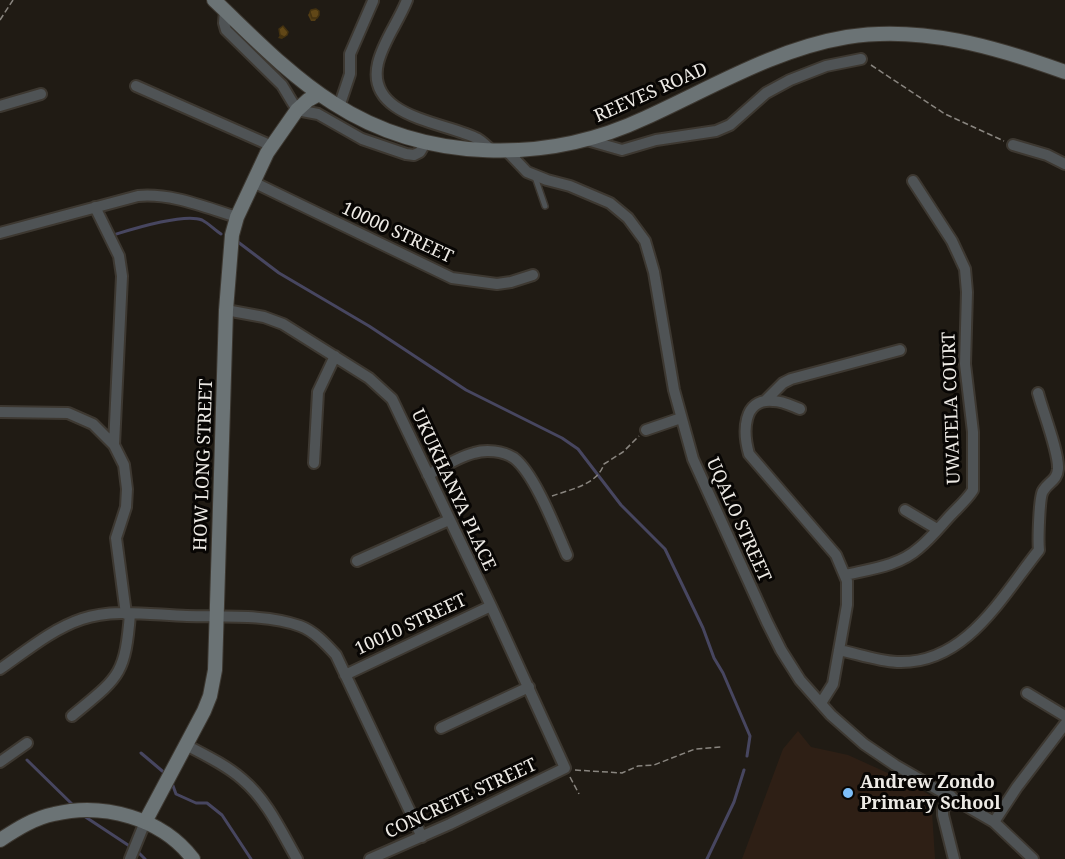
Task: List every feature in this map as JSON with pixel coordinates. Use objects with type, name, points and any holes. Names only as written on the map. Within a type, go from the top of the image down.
[{"type":"street","name":"REEVES ROAD","points":[[214,0],[291,72],[339,107],[382,128],[426,142],[492,151],[507,152],[551,147],[587,140],[623,128],[788,52],[848,37],[899,34],[953,39],[977,44],[1065,72]]},
{"type":"street","points":[[407,0],[378,62],[376,74],[382,94],[395,106],[417,118],[476,138],[492,151]]},
{"type":"street","points":[[339,107],[350,74],[350,54],[373,1]]},
{"type":"street","points":[[225,10],[226,30],[282,85],[297,110],[318,114],[362,139],[406,154],[414,155],[420,152],[426,142]]},
{"type":"street","points":[[587,140],[622,150],[656,140],[716,131],[733,123],[766,93],[790,80],[826,66],[861,59]]},
{"type":"street","points":[[136,86],[272,146]]},
{"type":"street","points":[[0,106],[41,94]]},
{"type":"street","name":"HOW LONG STREET","points":[[146,822],[204,711],[214,681],[218,644],[226,310],[230,243],[237,217],[272,146],[297,110],[319,94]]},
{"type":"street","points":[[1013,145],[1047,155],[1065,164]]},
{"type":"street","name":"UQALO STREET","points":[[507,152],[523,170],[610,203],[628,218],[645,241],[654,272],[674,390],[699,476],[776,641],[800,680],[831,716],[877,754],[994,822],[1033,859]]},
{"type":"street","name":"UWATELA COURT","points":[[845,575],[904,559],[920,548],[973,490],[973,432],[965,364],[965,269],[961,257],[913,181]]},
{"type":"street","name":"10000 STREET","points":[[253,182],[452,278],[497,284],[533,275]]},
{"type":"street","points":[[0,233],[138,196],[170,197],[237,217]]},
{"type":"street","points":[[94,207],[119,256],[122,276],[114,445]]},
{"type":"street","name":"UKUKHANYA PLACE","points":[[226,310],[275,321],[376,383],[392,399],[565,768]]},
{"type":"street","points":[[821,703],[833,684],[847,605],[848,588],[845,575],[836,555],[749,454],[745,438],[746,420],[756,406],[791,379],[900,350]]},
{"type":"street","points":[[314,463],[318,392],[335,356]]},
{"type":"street","points":[[839,650],[897,662],[931,656],[967,637],[1001,601],[1039,550],[1041,494],[1056,478],[1058,471],[1053,444],[1038,393]]},
{"type":"street","points":[[765,401],[781,402],[800,409]]},
{"type":"street","points":[[0,412],[68,413],[93,424],[114,445],[124,465],[127,489],[126,507],[116,538],[128,614],[125,657],[110,685],[72,716]]},
{"type":"street","points":[[646,430],[681,418]]},
{"type":"street","points":[[428,475],[475,452],[501,452],[516,460],[527,474],[541,500],[567,555]]},
{"type":"street","points":[[905,510],[937,529]]},
{"type":"street","points":[[357,561],[449,520]]},
{"type":"street","name":"10010 STREET","points":[[345,675],[491,606]]},
{"type":"street","points":[[0,669],[56,631],[92,616],[128,614],[218,616],[282,622],[303,627],[312,632],[336,655],[422,837]]},
{"type":"street","points":[[441,728],[529,687]]},
{"type":"street","points":[[1027,693],[1065,716]]},
{"type":"street","points":[[994,822],[1017,786],[1065,724]]},
{"type":"street","points":[[0,762],[27,743]]},
{"type":"street","points":[[186,745],[234,772],[252,788],[273,817],[297,859]]},
{"type":"street","name":"CONCRETE STREET","points":[[370,859],[422,837],[565,768]]},
{"type":"street","points":[[951,796],[943,810],[943,815],[954,859]]},
{"type":"street","points":[[0,840],[39,818],[78,810],[118,813],[146,822],[165,833],[193,859]]},
{"type":"street","points":[[130,859],[146,822]]},
{"type":"lane","points":[[534,175],[545,206]]},
{"type":"path","points":[[0,20],[13,0]]},
{"type":"path","points":[[861,59],[892,77],[945,114],[1013,145]]},
{"type":"path","points":[[541,500],[593,481],[604,464],[622,453],[646,430]]},
{"type":"path","points":[[565,768],[588,772],[622,773],[638,766],[654,765],[694,749],[721,747]]},
{"type":"path","points":[[565,768],[579,794]]},
{"type":"shaded area","name":"Andrew Zondo Primary School","points":[[798,731],[811,747],[848,755],[914,785],[931,796],[935,859],[742,859],[783,749]]},
{"type":"building","points":[[316,9],[319,15],[317,18],[312,18],[310,12]]},
{"type":"building","points":[[283,26],[288,32],[284,37],[280,35],[279,29]]},
{"type":"waterway","points":[[113,235],[158,223],[194,218],[204,221],[221,234]]},
{"type":"waterway","points":[[238,242],[279,273],[369,326],[466,390],[562,438],[578,449],[621,505],[665,549],[703,628],[714,658],[723,673],[750,736],[747,756]]},
{"type":"waterway","points":[[141,753],[167,775]]},
{"type":"waterway","points":[[27,760],[75,807]]},
{"type":"waterway","points":[[707,859],[734,802],[744,770]]},
{"type":"waterway","points":[[172,783],[176,794],[196,803],[207,803],[222,815],[251,859]]},
{"type":"waterway","points":[[84,816],[131,847]]},
{"type":"waterway","points":[[137,851],[145,859]]},
{"type":"place","name":"Andrew Zondo Primary School","points":[[848,793]]}]
